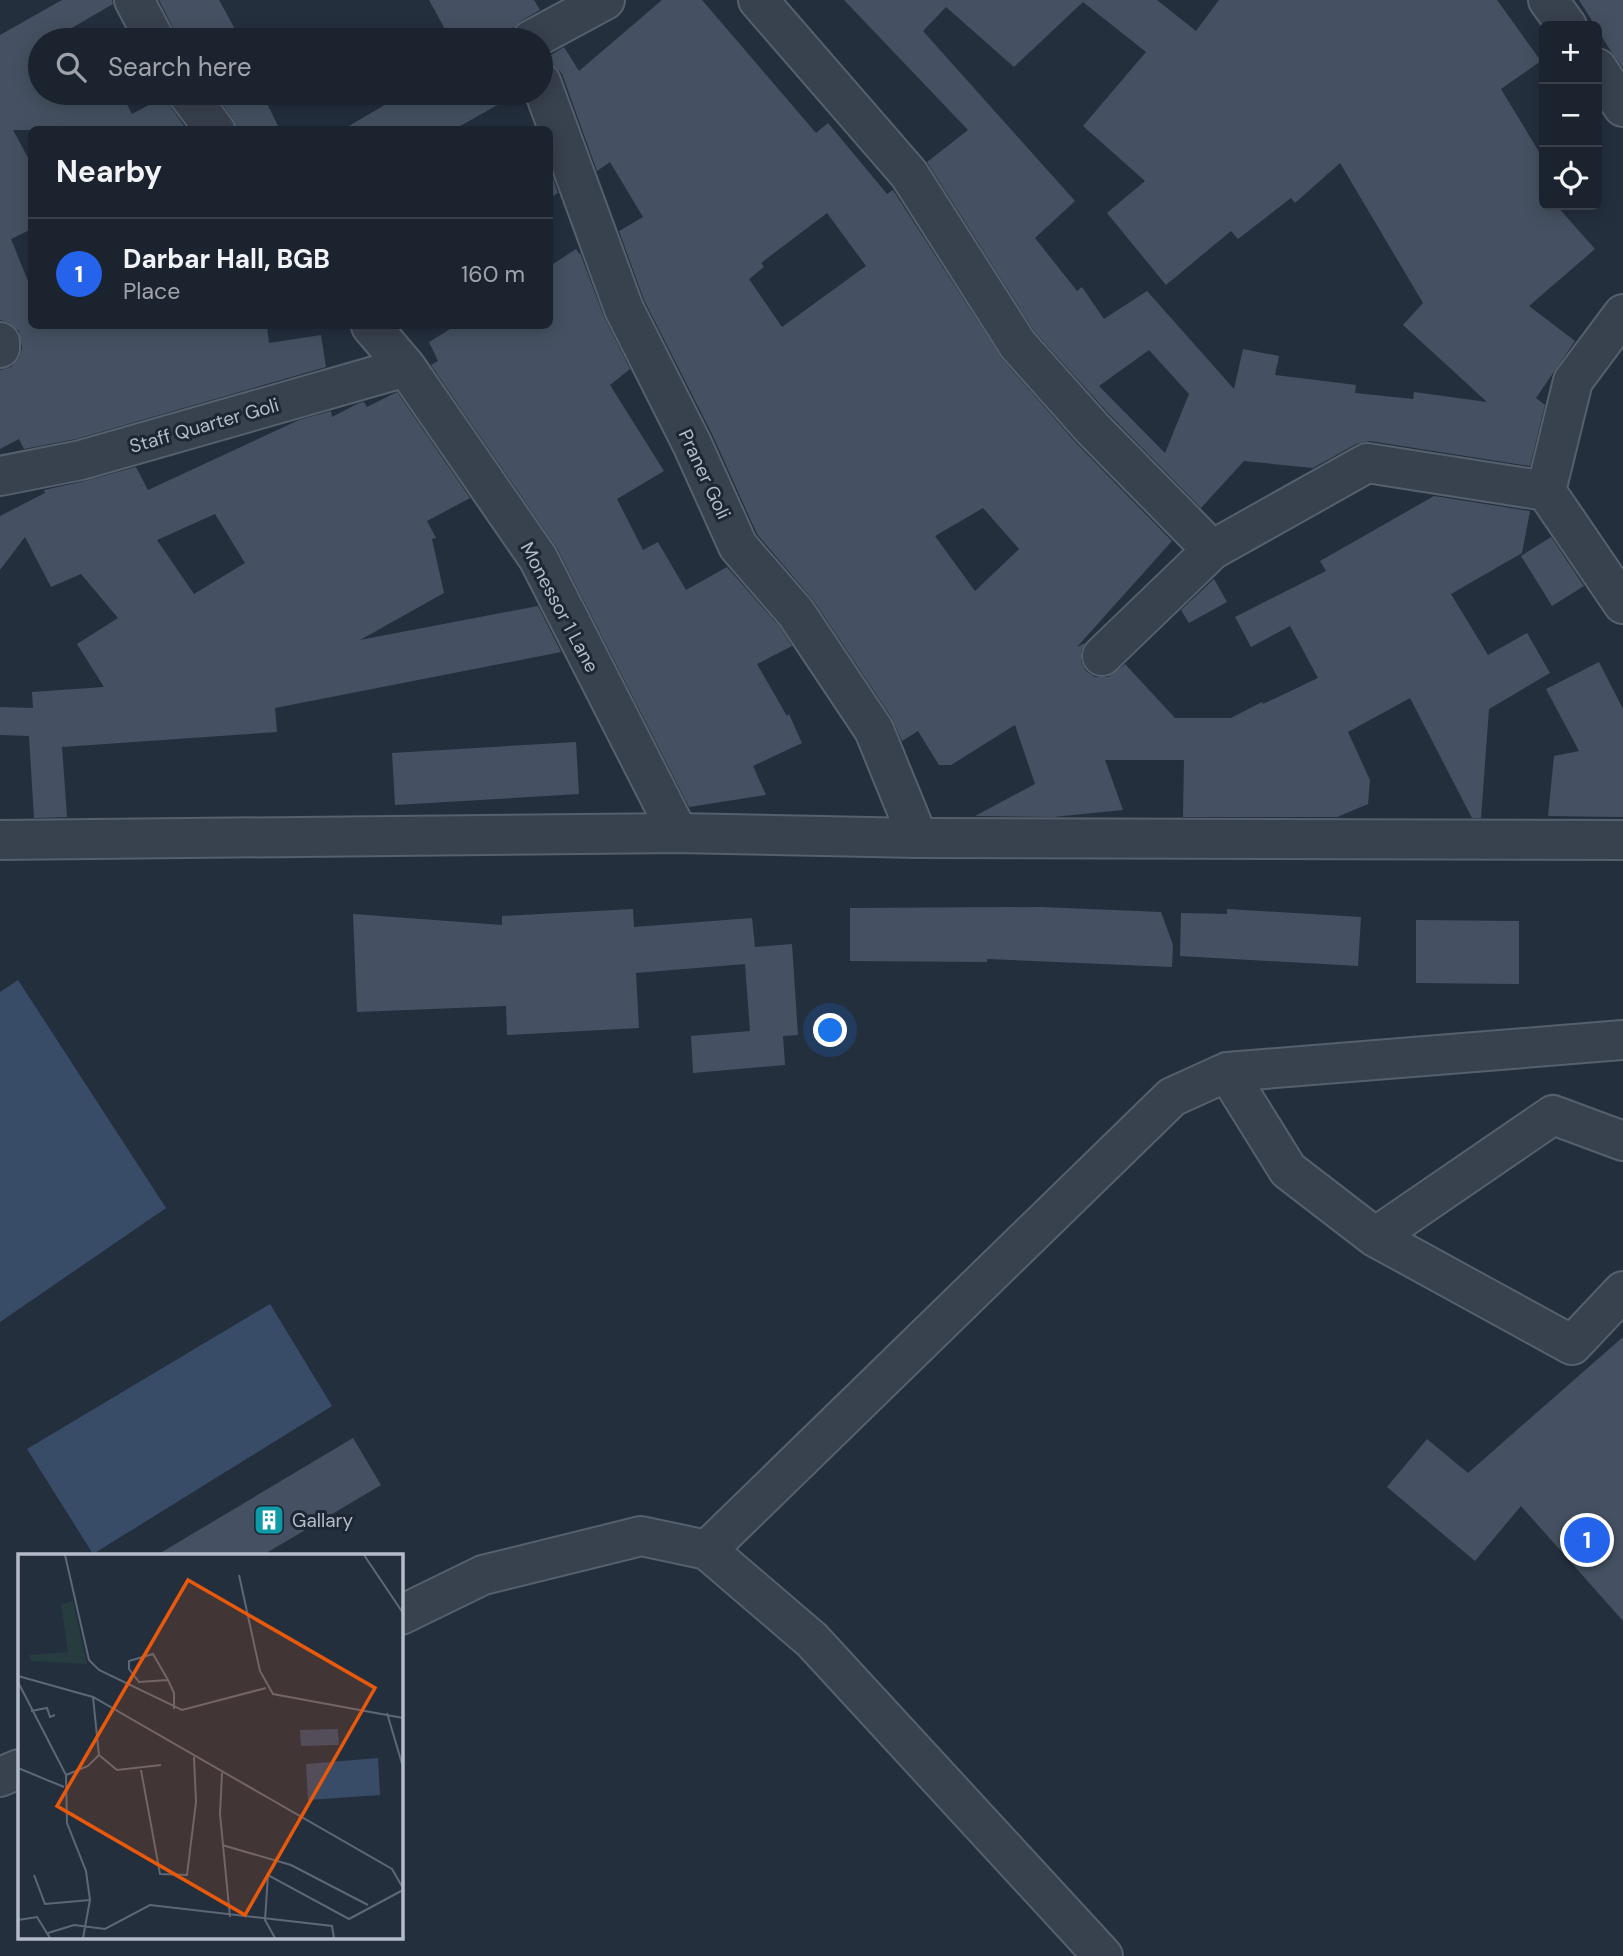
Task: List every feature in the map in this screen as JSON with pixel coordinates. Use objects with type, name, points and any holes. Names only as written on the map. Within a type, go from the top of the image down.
[{"type":"street","points":[[134,0],[149,28]]},
{"type":"street","points":[[553,28],[605,0]]},
{"type":"street","points":[[758,0],[909,174],[1018,345],[1093,429],[1212,550]]},
{"type":"street","points":[[1548,0],[1563,21]]},
{"type":"street","points":[[1602,76],[1623,107]]},
{"type":"street","points":[[196,105],[212,126]]},
{"type":"street","name":"Praner Goli","points":[[549,105],[624,309],[692,444],[738,546],[796,613],[874,730],[918,838]]},
{"type":"street","points":[[1546,491],[1573,381],[1623,314]]},
{"type":"street","name":"Monessor 1 Lane","points":[[374,329],[406,367],[538,558],[678,833]]},
{"type":"street","points":[[0,342],[0,348]]},
{"type":"street","name":"Staff Quarter Goli","points":[[0,476],[80,460],[406,367]]},
{"type":"street","points":[[1102,656],[1212,550],[1367,463],[1546,491],[1623,604]]},
{"type":"street","points":[[0,840],[678,833],[918,838],[1623,840]]},
{"type":"street","points":[[707,1550],[1172,1097],[1227,1072],[1623,1040]]},
{"type":"street","points":[[1227,1072],[1288,1170],[1375,1237],[1572,1345],[1623,1291]]},
{"type":"street","points":[[1375,1237],[1553,1115],[1623,1141]]},
{"type":"street","points":[[402,1615],[483,1575],[641,1536],[707,1550],[812,1640],[1103,1956]]},
{"type":"street","points":[[0,1777],[18,1769]]},
{"type":"water","points":[[18,980],[166,1208],[0,1322],[0,992]]},
{"type":"water","points":[[270,1304],[332,1406],[93,1554],[27,1449]]},
{"type":"building","points":[[62,0],[112,0],[113,4],[72,28],[28,28],[28,105],[127,105],[132,114],[148,105],[170,105],[184,126],[28,126],[28,130],[13,130],[28,158],[28,231],[11,239],[28,281],[28,329],[267,329],[269,343],[321,335],[326,367],[76,439],[24,449],[19,439],[0,449],[0,370],[11,367],[19,358],[22,348],[19,331],[10,323],[0,320],[0,35]]},
{"type":"building","points":[[159,0],[219,0],[234,28],[173,28]]},
{"type":"building","points":[[429,0],[534,0],[540,10],[513,28],[444,28]]},
{"type":"building","points":[[662,0],[702,0],[816,133],[828,123],[887,194],[893,190],[1002,359],[1077,444],[1172,541],[1077,647],[1085,643],[1081,651],[1081,662],[1086,671],[1095,677],[1108,677],[1125,664],[1175,718],[1231,718],[1318,678],[1290,626],[1251,647],[1235,617],[1326,571],[1320,561],[1434,496],[1530,511],[1522,553],[1451,594],[1488,655],[1527,633],[1550,673],[1489,709],[1481,818],[1472,818],[1410,698],[1348,732],[1370,780],[1368,804],[1337,817],[1183,817],[1184,760],[1105,760],[1123,810],[1053,817],[975,816],[1035,784],[1015,725],[951,765],[939,765],[918,731],[902,741],[892,718],[814,601],[757,534],[712,434],[644,300],[619,231],[643,217],[610,162],[597,171],[562,74],[553,65],[553,54],[564,47],[579,71]],"holes":[[[827,213],[866,266],[782,327],[749,279],[764,267],[761,263]],[[983,508],[1019,549],[975,591],[935,536]]]},
{"type":"building","points":[[844,0],[1157,0],[1196,31],[1219,0],[1497,0],[1539,58],[1539,62],[1501,89],[1539,152],[1539,210],[1560,210],[1595,249],[1529,306],[1575,341],[1536,398],[1545,405],[1530,466],[1370,441],[1356,444],[1313,468],[1244,461],[1201,508],[1109,414],[1035,332],[927,162],[968,130]],"holes":[[[1083,2],[1146,52],[1083,126],[1145,181],[1107,213],[1166,285],[1231,231],[1238,239],[1291,198],[1295,203],[1340,163],[1423,303],[1403,325],[1487,402],[1414,392],[1413,399],[1355,393],[1356,385],[1275,375],[1279,356],[1243,349],[1234,389],[1147,291],[1104,319],[1082,287],[1077,291],[1035,238],[1075,201],[923,31],[946,7],[1014,67]],[[1149,350],[1189,394],[1165,453],[1099,386]]]},
{"type":"building","points":[[1579,0],[1623,0],[1623,68],[1602,37],[1602,21],[1592,21]]},
{"type":"building","points":[[223,105],[268,105],[278,126],[235,126]]},
{"type":"building","points":[[385,105],[498,105],[460,126],[349,126]]},
{"type":"building","points":[[553,178],[558,193],[553,196]]},
{"type":"building","points":[[576,249],[580,253],[604,317],[630,369],[610,385],[664,471],[617,499],[643,550],[658,542],[686,590],[727,567],[779,626],[792,646],[757,664],[787,716],[789,714],[802,743],[753,766],[766,795],[689,807],[557,548],[431,365],[438,361],[429,342],[450,329],[553,329],[553,264]]},
{"type":"building","points":[[397,392],[470,498],[427,521],[436,538],[432,539],[444,593],[360,640],[538,606],[561,652],[275,708],[277,732],[62,747],[67,817],[34,818],[29,736],[0,735],[0,707],[33,708],[32,692],[104,687],[77,644],[118,618],[81,574],[51,587],[25,537],[0,570],[0,516],[45,493],[44,490],[136,467],[148,490],[299,420],[331,411],[332,417],[364,402],[367,407]],"holes":[[[215,514],[245,563],[194,594],[157,540]]]},
{"type":"building","points":[[1551,537],[1584,586],[1552,606],[1521,556]]},
{"type":"building","points":[[1214,579],[1227,602],[1189,623],[1181,610]]},
{"type":"building","points":[[1599,662],[1623,709],[1623,817],[1548,816],[1554,756],[1579,751],[1546,689]]},
{"type":"building","points":[[576,742],[579,794],[395,805],[392,753]]},
{"type":"building","points":[[1041,907],[1161,912],[1173,945],[1172,967],[987,959],[987,962],[850,961],[850,908]]},
{"type":"building","points":[[633,909],[634,927],[752,918],[755,947],[792,944],[798,1035],[783,1036],[785,1065],[693,1073],[691,1036],[750,1031],[745,964],[636,973],[639,1028],[507,1035],[506,1006],[357,1012],[353,914],[502,925],[502,916]]},
{"type":"building","points":[[1227,909],[1361,917],[1358,966],[1180,956],[1181,913],[1227,914]]},
{"type":"building","points":[[1416,920],[1519,921],[1519,984],[1416,983]]},
{"type":"building","points":[[1623,1337],[1623,1621],[1521,1506],[1475,1561],[1387,1487],[1427,1439],[1468,1473]]},
{"type":"building","name":"Gallary","points":[[353,1438],[381,1485],[265,1554],[159,1554]]},
{"type":"place","name":"Gallary","points":[[269,1520]]},
{"type":"place","name":"Darbar Hall, BGB","points":[[1587,1540]]}]
